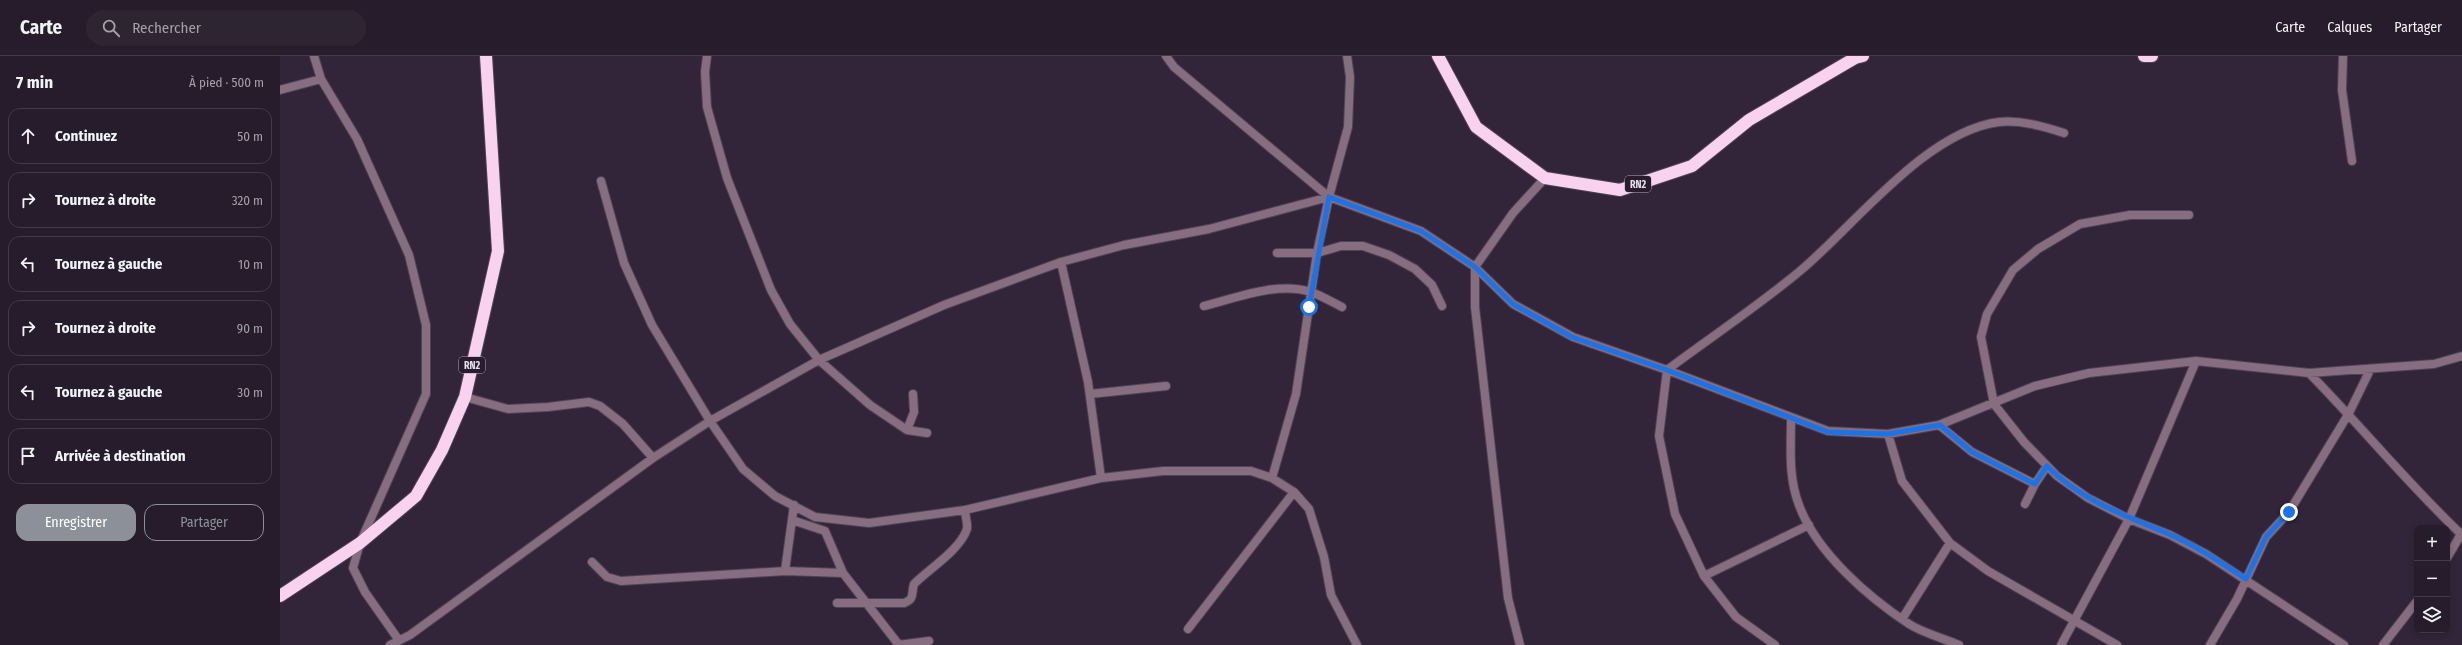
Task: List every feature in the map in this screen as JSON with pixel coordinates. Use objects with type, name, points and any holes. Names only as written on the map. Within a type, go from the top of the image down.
[{"type":"highway","name":"RN2","points":[[280,596],[360,543],[416,496],[442,450],[465,397],[498,251],[486,56]]},
{"type":"highway","name":"RN2","points":[[1438,56],[1476,127],[1546,178],[1620,190],[1692,166],[1749,120],[1855,58],[1863,56]]},
{"type":"highway","points":[[2144,56],[2152,56]]},
{"type":"street","points":[[314,56],[321,79],[357,139],[409,255],[426,325],[426,394],[360,543],[353,568],[365,592],[398,639]]},
{"type":"street","points":[[708,56],[705,72],[706,107],[727,178],[771,290],[790,324],[819,360],[870,405],[907,430],[927,433]]},
{"type":"street","points":[[1166,56],[1174,67],[1329,197],[1421,231],[1475,267],[1513,304],[1572,337],[1667,370],[1828,432],[1888,434],[1940,425],[2035,386],[2089,373],[2196,361],[2309,373],[2370,370],[2434,364],[2462,356]]},
{"type":"street","points":[[1272,478],[1296,394],[1317,253],[1329,197],[1348,127],[1350,77],[1347,56]]},
{"type":"street","points":[[2343,56],[2342,90],[2352,161]]},
{"type":"street","points":[[280,90],[321,79]]},
{"type":"street","points":[[1775,645],[1736,617],[1704,576],[1675,514],[1659,436],[1667,370],[1801,271],[1887,186],[1947,141],[1998,122],[2028,123],[2064,133]]},
{"type":"street","points":[[1520,645],[1508,598],[1475,307],[1475,267],[1513,213],[1546,178]]},
{"type":"street","points":[[601,182],[624,263],[652,325],[710,421],[743,469],[775,496],[815,517],[869,523],[965,510],[1071,483],[1101,478],[1163,471],[1251,470],[1272,478],[1294,492],[1309,509],[1324,557],[1331,596],[1357,645]]},
{"type":"street","points":[[390,645],[398,639],[410,635],[653,458],[710,421],[819,360],[944,305],[1061,262],[1124,245],[1209,229],[1329,197]]},
{"type":"street","points":[[2189,215],[2130,215],[2080,224],[2038,250],[2013,270],[1988,314],[1981,337],[1994,404],[2024,442],[2047,466],[2057,476],[2088,498],[2129,519],[2176,538],[2206,554],[2344,645]]},
{"type":"street","points":[[1277,253],[1317,253],[1341,246],[1356,246],[1389,254],[1415,269],[1432,285],[1442,306]]},
{"type":"street","points":[[1061,262],[1090,394],[1101,478]]},
{"type":"street","points":[[1204,306],[1269,290],[1299,290],[1312,292],[1342,307]]},
{"type":"street","points":[[2061,645],[2129,519],[2196,361]]},
{"type":"street","points":[[2210,645],[2246,579],[2266,537],[2289,512],[2349,414],[2370,370]]},
{"type":"street","points":[[2309,373],[2349,414],[2418,493],[2462,535],[2450,553]]},
{"type":"street","points":[[1090,394],[1166,386]]},
{"type":"street","points":[[907,430],[914,412],[913,394]]},
{"type":"street","points":[[465,397],[508,409],[548,408],[589,402],[600,406],[623,424],[653,458]]},
{"type":"street","points":[[1791,418],[1790,472],[1799,506],[1819,542],[1843,569],[1909,624],[1959,645]]},
{"type":"street","points":[[1940,425],[1972,452],[2035,484]]},
{"type":"street","points":[[1888,434],[1902,480],[1950,543],[1988,571],[2117,645]]},
{"type":"street","points":[[2025,504],[2035,484],[2047,466]]},
{"type":"street","points":[[1188,628],[1294,492]]},
{"type":"street","points":[[785,571],[794,505]]},
{"type":"street","points":[[837,603],[904,604],[910,601],[913,596],[914,584],[923,578],[962,540],[967,527],[965,510]]},
{"type":"street","points":[[792,520],[825,531],[843,573],[899,645],[929,641]]},
{"type":"street","points":[[1704,576],[1809,525]]},
{"type":"street","points":[[1902,618],[1950,543]]},
{"type":"street","points":[[592,562],[607,577],[621,581],[785,571],[843,573]]},
{"type":"street","points":[[2383,645],[2414,605]]},
{"type":"route","points":[[1309,307],[1317,253],[1329,197],[1421,231],[1475,267],[1513,304],[1572,337],[1667,370],[1828,432],[1888,434],[1940,425],[1972,452],[2035,484],[2047,466],[2057,476],[2088,498],[2129,519],[2170,535],[2206,554],[2246,579],[2266,537],[2289,512]]}]
